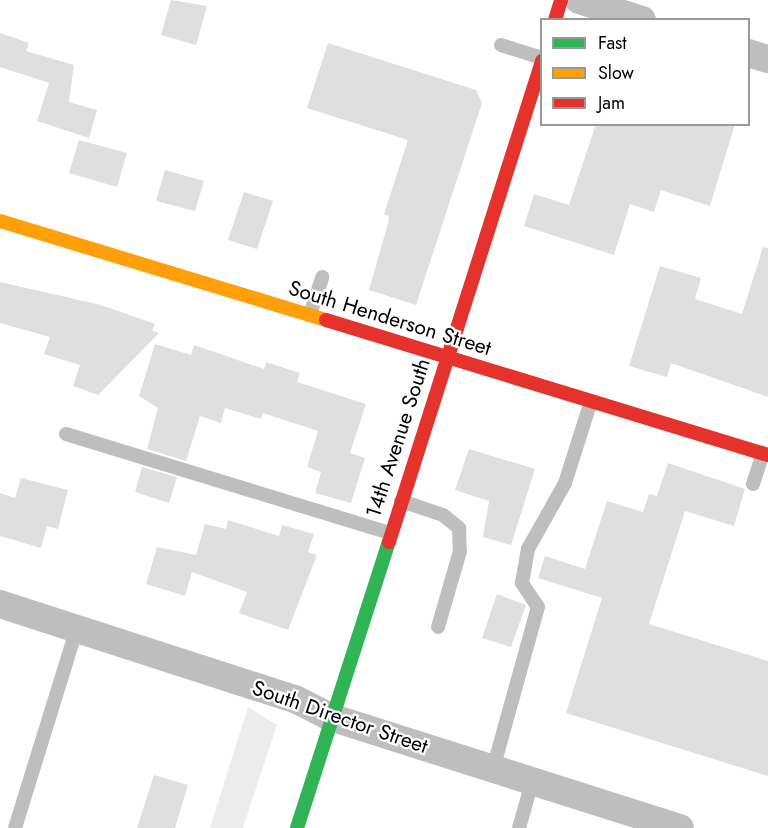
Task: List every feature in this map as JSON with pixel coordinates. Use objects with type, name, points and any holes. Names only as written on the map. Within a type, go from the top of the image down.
[{"type":"main road","points":[[556,18],[561,0]]},
{"type":"main road","name":"14th Avenue South","points":[[297,828],[330,717],[540,65]]},
{"type":"main road","name":"South Henderson Street","points":[[0,221],[765,454]]},
{"type":"street","points":[[579,0],[636,18]]},
{"type":"street","points":[[750,54],[768,59]]},
{"type":"street","name":"South Director Street","points":[[3,610],[295,699],[330,717],[680,828]]},
{"type":"lane","points":[[501,45],[540,58]]},
{"type":"lane","points":[[310,315],[322,277]]},
{"type":"lane","points":[[493,769],[538,607],[522,582],[528,549],[565,483],[591,401]]},
{"type":"lane","points":[[66,434],[390,533]]},
{"type":"lane","points":[[753,484],[765,454]]},
{"type":"lane","points":[[401,501],[443,515],[459,528],[460,550],[438,627]]},
{"type":"lane","points":[[15,828],[76,631]]},
{"type":"lane","points":[[519,828],[532,782]]},
{"type":"shaded area","points":[[248,707],[277,725],[243,828],[210,828]]},
{"type":"building","points":[[171,0],[207,6],[196,45],[161,35]]},
{"type":"building","points":[[0,33],[29,43],[26,51],[74,65],[69,102],[97,110],[89,138],[37,121],[49,83],[0,67]]},
{"type":"building","points":[[328,43],[476,90],[482,103],[416,305],[369,290],[387,227],[389,216],[384,214],[408,140],[307,108]]},
{"type":"building","points":[[595,126],[734,126],[710,206],[661,190],[654,212],[630,204],[614,255],[524,226],[534,194],[569,205]]},
{"type":"building","points":[[79,140],[127,153],[117,187],[69,173]]},
{"type":"building","points":[[165,170],[204,181],[195,211],[156,201]]},
{"type":"building","points":[[244,192],[273,201],[257,249],[228,240]]},
{"type":"building","points":[[763,247],[768,248],[768,397],[671,363],[667,377],[629,366],[660,266],[701,278],[695,299],[742,314]]},
{"type":"building","points":[[0,282],[101,305],[155,324],[152,331],[159,333],[98,395],[73,386],[80,365],[44,354],[50,337],[0,323]]},
{"type":"building","points":[[155,344],[191,355],[194,345],[264,369],[266,362],[300,373],[297,382],[366,404],[350,453],[365,458],[351,503],[315,493],[321,472],[307,467],[318,431],[263,413],[261,419],[225,408],[221,423],[200,416],[186,461],[147,449],[158,408],[139,396]]},
{"type":"building","points":[[469,449],[535,469],[511,545],[483,537],[489,501],[455,490]]},
{"type":"building","points":[[668,463],[745,489],[734,526],[685,511],[649,624],[768,661],[768,776],[566,713],[602,598],[538,578],[545,556],[585,569],[607,501],[643,512],[649,494],[657,496]]},
{"type":"building","points":[[142,467],[177,477],[169,503],[135,492]]},
{"type":"building","points":[[21,478],[68,490],[58,529],[47,526],[41,548],[0,536],[0,493],[15,498]]},
{"type":"building","points":[[228,520],[279,536],[282,525],[314,534],[308,552],[317,555],[288,630],[239,613],[247,592],[192,572],[185,596],[146,584],[157,547],[196,555],[205,524],[226,529]]},
{"type":"building","points":[[497,594],[526,605],[511,647],[482,638]]},
{"type":"building","points":[[154,775],[188,785],[175,828],[137,828]]},
{"type":"traffic: fast","points":[[297,828],[389,542]]},
{"type":"traffic: slow","points":[[0,221],[326,320]]},
{"type":"traffic: jam","points":[[556,18],[561,0]]},
{"type":"traffic: jam","points":[[389,542],[540,67]]},
{"type":"traffic: jam","points":[[326,320],[768,455]]}]
